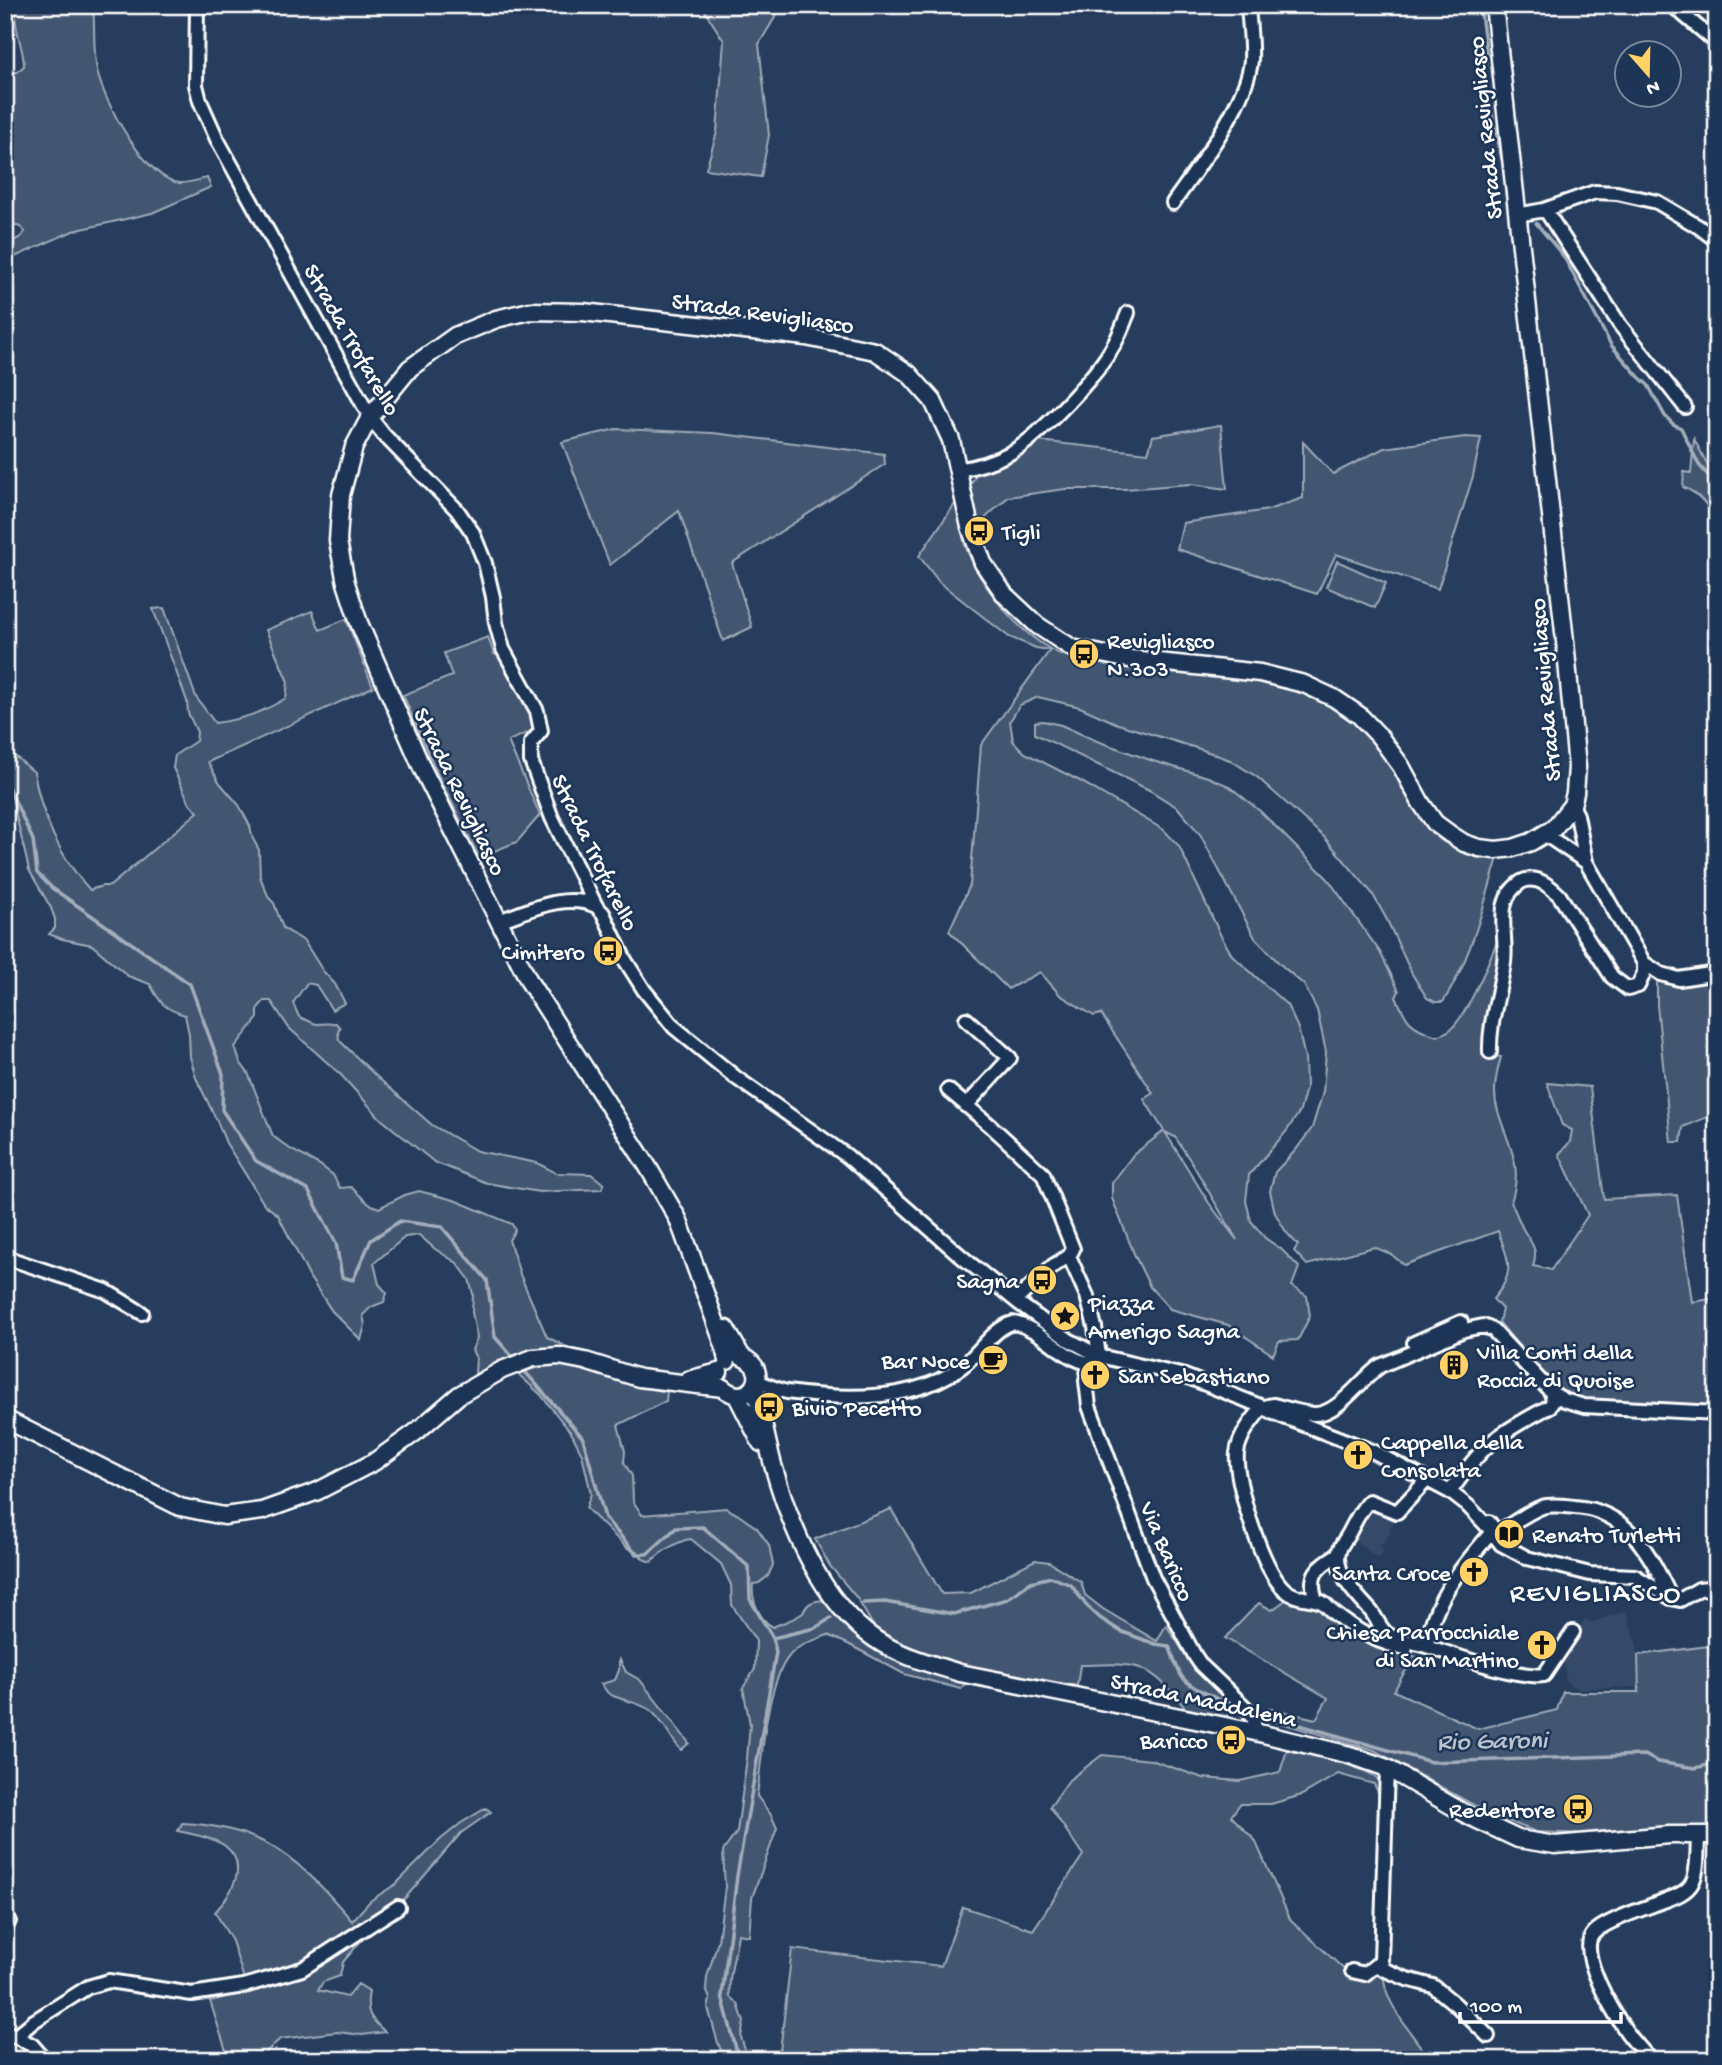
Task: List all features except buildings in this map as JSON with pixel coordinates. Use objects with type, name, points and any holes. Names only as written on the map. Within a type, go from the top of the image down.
[{"type":"street","name":"Strada Trofarello","points":[[197,5],[196,85],[200,102],[217,139],[370,417],[457,510],[473,533],[485,563],[503,649],[537,711],[541,731],[531,743],[531,761],[552,818],[596,906],[603,913],[625,960],[643,990],[674,1027],[735,1077],[847,1156],[962,1257],[1016,1300]]},
{"type":"street","points":[[1172,203],[1205,157],[1245,88],[1251,60],[1248,5]]},
{"type":"street","name":"Strada Revigliasco","points":[[756,1384],[755,1367],[749,1360],[729,1375],[678,1219],[530,982],[422,768],[359,624],[345,583],[338,541],[341,495],[354,447],[370,417],[410,368],[455,336],[496,319],[530,311],[583,312],[806,337],[874,351],[909,374],[933,401],[951,440],[970,527],[983,563],[1005,595],[1037,625],[1072,648],[1121,658],[1260,673],[1304,684],[1334,698],[1359,715],[1379,736],[1401,766],[1435,823],[1465,844],[1496,850],[1513,848],[1546,835],[1563,819],[1572,805],[1577,767],[1494,5]]},
{"type":"street","points":[[1672,5],[1717,43]]},
{"type":"street","points":[[1517,215],[1544,210],[1595,192],[1617,193],[1657,202],[1717,241]]},
{"type":"street","points":[[1544,210],[1620,325],[1685,407]]},
{"type":"street","points":[[958,470],[1000,458],[1031,438],[1096,371],[1112,350],[1128,313]]},
{"type":"street","points":[[1572,805],[1577,816],[1586,862],[1644,963],[1661,974],[1679,979],[1717,973]]},
{"type":"street","points":[[1546,835],[1586,862]]},
{"type":"street","points":[[1490,1052],[1491,1023],[1505,956],[1504,901],[1511,890],[1524,880],[1537,880],[1548,884],[1559,895],[1612,977],[1628,989],[1638,986],[1644,974],[1644,963]]},
{"type":"street","points":[[498,921],[553,903],[586,902],[596,906]]},
{"type":"street","points":[[966,1019],[1010,1058],[966,1106]]},
{"type":"street","points":[[948,1090],[1043,1174],[1073,1249],[1069,1256],[1053,1266],[1016,1300],[1094,1359]]},
{"type":"street","points":[[1069,1256],[1087,1296],[1095,1327],[1094,1359]]},
{"type":"street","points":[[5,1257],[106,1292],[142,1313]]},
{"type":"street","points":[[1400,1357],[1404,1349],[1411,1344],[1461,1322]]},
{"type":"street","points":[[5,1419],[180,1507],[224,1516],[262,1511],[318,1491],[374,1462],[416,1432],[459,1395],[502,1370],[533,1358],[559,1356],[639,1378],[675,1382],[729,1375],[751,1392],[756,1384],[785,1391],[867,1396],[929,1385],[969,1361],[1000,1329],[1013,1323],[1031,1329],[1078,1360],[1094,1359],[1185,1376],[1372,1451],[1450,1492],[1483,1516],[1497,1532],[1545,1506],[1582,1507],[1604,1514],[1615,1520],[1643,1545],[1673,1599]]},
{"type":"street","points":[[1427,1646],[1390,1646],[1353,1628],[1326,1605],[1316,1600],[1299,1598],[1285,1590],[1274,1574],[1252,1528],[1237,1454],[1241,1439],[1263,1407],[1274,1405],[1312,1414],[1321,1413],[1345,1398],[1370,1373],[1390,1360],[1478,1326],[1489,1327],[1551,1392],[1564,1399],[1584,1406],[1717,1413]]},
{"type":"street","name":"Via Baricco","points":[[1094,1359],[1086,1381],[1089,1406],[1153,1578],[1195,1656],[1250,1712],[1255,1732]]},
{"type":"street","name":"Strada Maddalena","points":[[729,1375],[773,1465],[804,1548],[822,1582],[848,1615],[875,1639],[920,1661],[960,1673],[1255,1732],[1350,1755],[1387,1768],[1469,1816],[1518,1839],[1555,1845],[1669,1835],[1717,1835]]},
{"type":"street","name":"Strada Maddalena","points":[[756,1384],[773,1465]]},
{"type":"street","points":[[1450,1492],[1463,1473],[1491,1443],[1506,1431],[1550,1406],[1553,1401],[1551,1392]]},
{"type":"street","points":[[1316,1600],[1312,1582],[1314,1573],[1338,1554],[1369,1501],[1397,1513],[1427,1480]]},
{"type":"street","points":[[1468,1506],[1503,1546],[1527,1558],[1596,1574],[1635,1577],[1673,1599],[1685,1599],[1699,1589],[1717,1587]]},
{"type":"street","points":[[1427,1646],[1429,1627],[1437,1609],[1468,1559],[1492,1532]]},
{"type":"street","points":[[1338,1554],[1338,1562],[1346,1581],[1382,1630],[1399,1640],[1536,1676],[1544,1675],[1573,1632]]},
{"type":"street","points":[[1574,1570],[1604,1583]]},
{"type":"street","points":[[1387,1768],[1381,1961],[1383,1969],[1433,1986],[1488,2036]]},
{"type":"street","points":[[1650,2060],[1626,2032],[1590,1961],[1588,1946],[1592,1934],[1603,1925],[1676,1896],[1687,1889],[1695,1875],[1698,1835]]},
{"type":"street","points":[[11,2033],[88,1987],[109,1981],[191,1994],[244,1986],[302,1969],[398,1908]]},
{"type":"street","points":[[1352,1971],[1365,1974],[1381,1961]]},
{"type":"street","points":[[11,2033],[32,2045],[45,2060]]},
{"type":"shaded area","points":[[17,5],[93,5],[97,70],[108,100],[128,137],[140,154],[167,179],[180,183],[207,178],[211,187],[152,213],[73,231],[10,259],[5,267],[5,245],[25,232],[5,220],[5,74],[17,72],[24,66],[16,20]]},
{"type":"shaded area","points":[[701,5],[804,5],[780,9],[759,44],[769,135],[761,177],[706,169],[717,132],[724,41]]},
{"type":"shaded area","points":[[1221,425],[1227,489],[1191,484],[1125,489],[1065,489],[1008,497],[979,524],[969,487],[977,473],[1016,455],[1038,441],[1148,453],[1153,436]]},
{"type":"shaded area","points":[[616,429],[713,433],[884,454],[885,464],[732,563],[752,627],[723,641],[679,511],[610,565],[562,442]]},
{"type":"shaded area","points":[[1465,437],[1481,438],[1473,476],[1438,589],[1336,554],[1317,594],[1177,549],[1183,523],[1268,510],[1303,498],[1303,442],[1333,474],[1384,448]]},
{"type":"shaded area","points":[[1694,439],[1714,477],[1717,476],[1717,522],[1703,501],[1683,487],[1684,472],[1691,473]]},
{"type":"shaded area","points":[[957,501],[964,543],[980,577],[1012,618],[1050,649],[1078,659],[1227,678],[1312,696],[1349,718],[1377,746],[1424,822],[1438,838],[1467,852],[1498,858],[1461,969],[1443,1002],[1435,1002],[1427,998],[1412,974],[1372,893],[1324,837],[1257,777],[1230,760],[1203,750],[1118,724],[1080,707],[1038,697],[1020,705],[1010,721],[1013,741],[1025,753],[1080,781],[1164,830],[1179,846],[1232,955],[1287,1005],[1298,1028],[1305,1058],[1306,1088],[1300,1111],[1286,1132],[1249,1175],[1246,1201],[1251,1221],[1265,1238],[1299,1267],[1292,1286],[1307,1296],[1310,1316],[1298,1340],[1279,1341],[1273,1355],[1228,1325],[1170,1309],[1150,1287],[1112,1198],[1112,1183],[1133,1155],[1164,1131],[1144,1099],[1153,1093],[1101,1014],[1094,1016],[1060,995],[1040,972],[1008,989],[949,931],[970,885],[981,745],[1050,650],[1036,648],[1009,637],[940,583],[919,556]],"holes":[[[1165,1132],[1175,1137],[1192,1163],[1237,1240],[1209,1203]]]},
{"type":"shaded area","points":[[1337,561],[1386,583],[1375,608],[1326,587]]},
{"type":"shaded area","points":[[164,608],[196,697],[215,723],[252,715],[286,698],[288,682],[266,630],[312,611],[320,630],[346,619],[373,687],[208,762],[219,782],[239,805],[250,826],[259,850],[260,877],[283,928],[304,941],[323,971],[335,984],[345,1003],[332,1010],[316,985],[307,983],[293,1003],[299,1017],[316,1024],[336,1023],[340,1028],[339,1040],[376,1076],[432,1125],[477,1151],[537,1163],[556,1173],[591,1174],[604,1184],[601,1189],[539,1192],[487,1183],[434,1162],[381,1119],[341,1075],[289,1028],[271,1001],[264,1001],[258,1008],[258,1018],[235,1047],[273,1136],[333,1175],[340,1188],[351,1187],[369,1204],[379,1208],[419,1191],[454,1200],[512,1224],[515,1230],[509,1240],[521,1277],[547,1337],[565,1346],[519,1355],[475,1374],[476,1358],[472,1350],[477,1338],[469,1279],[457,1263],[419,1235],[405,1237],[374,1263],[379,1284],[387,1293],[384,1302],[371,1307],[363,1315],[365,1325],[361,1340],[332,1311],[310,1278],[278,1215],[264,1204],[226,1143],[196,1078],[190,1057],[185,1015],[167,1008],[150,984],[128,976],[92,945],[49,934],[55,928],[55,919],[29,870],[12,798],[5,790],[5,748],[34,772],[41,804],[53,835],[79,878],[90,890],[110,886],[198,812],[190,804],[173,768],[175,755],[196,741],[197,732],[153,609]]},
{"type":"shaded area","points":[[488,637],[494,654],[499,656],[525,696],[537,729],[508,741],[540,815],[517,842],[479,857],[437,773],[403,695],[452,676],[444,653]]},
{"type":"shaded area","points":[[1035,722],[1061,725],[1153,761],[1208,777],[1229,786],[1260,811],[1328,879],[1380,952],[1399,991],[1396,997],[1403,1012],[1410,1023],[1421,1030],[1437,1036],[1445,1033],[1459,1020],[1478,985],[1499,936],[1501,949],[1488,1055],[1501,1057],[1495,1098],[1515,1166],[1515,1189],[1511,1202],[1533,1246],[1533,1266],[1551,1270],[1588,1215],[1559,1154],[1570,1142],[1572,1130],[1562,1125],[1547,1083],[1590,1087],[1604,1199],[1677,1195],[1692,1302],[1717,1298],[1717,1406],[1581,1399],[1550,1384],[1499,1322],[1502,1309],[1493,1299],[1505,1282],[1508,1267],[1498,1231],[1404,1265],[1391,1254],[1374,1247],[1307,1265],[1294,1251],[1298,1245],[1286,1232],[1275,1213],[1270,1191],[1275,1172],[1312,1128],[1323,1092],[1326,1052],[1317,1010],[1304,985],[1255,938],[1200,834],[1178,808],[1149,790],[1035,734]]},
{"type":"shaded area","points":[[1657,978],[1677,983],[1717,981],[1717,1113],[1683,1127],[1681,1142],[1671,1142],[1657,1005]]},
{"type":"shaded area","points":[[559,1363],[667,1392],[666,1401],[618,1425],[625,1451],[624,1462],[632,1476],[633,1501],[642,1515],[726,1508],[757,1528],[769,1545],[773,1565],[768,1576],[753,1584],[753,1596],[757,1608],[768,1624],[773,1627],[788,1621],[803,1613],[811,1603],[824,1600],[846,1624],[884,1653],[928,1673],[966,1682],[961,1689],[904,1674],[828,1635],[798,1648],[785,1663],[771,1698],[757,1796],[777,1828],[752,1898],[749,1936],[738,1934],[730,1981],[730,1997],[738,2004],[744,2022],[741,2037],[748,2060],[725,2060],[708,2008],[710,1999],[706,1989],[718,1941],[725,1887],[723,1851],[737,1832],[750,1724],[743,1688],[755,1669],[756,1641],[732,1605],[731,1585],[721,1564],[691,1539],[670,1548],[651,1562],[643,1559],[637,1551],[627,1548],[586,1508],[591,1494],[582,1454],[572,1434],[540,1394],[518,1374]]},
{"type":"shaded area","points":[[1367,1505],[1394,1515],[1389,1529],[1392,1531],[1380,1547],[1384,1551],[1377,1558],[1349,1536]]},
{"type":"shaded area","points":[[891,1509],[942,1594],[971,1593],[1035,1560],[1049,1562],[1081,1582],[1085,1595],[1103,1609],[1157,1641],[1166,1625],[1197,1672],[1233,1702],[1232,1710],[1226,1717],[1185,1708],[1159,1680],[1134,1666],[1080,1665],[1077,1686],[934,1659],[895,1640],[874,1627],[857,1598],[830,1566],[815,1539]]},
{"type":"shaded area","points":[[1287,1599],[1317,1607],[1373,1644],[1417,1657],[1394,1691],[1478,1729],[1557,1710],[1563,1692],[1639,1692],[1638,1655],[1717,1645],[1717,1827],[1670,1827],[1586,1834],[1536,1832],[1488,1813],[1374,1750],[1267,1719],[1269,1708],[1316,1719],[1328,1698],[1225,1638],[1259,1603],[1272,1610]]},
{"type":"shaded area","points":[[1626,1611],[1637,1645],[1639,1687],[1577,1689],[1566,1682],[1563,1654],[1585,1618],[1591,1622]]},
{"type":"shaded area","points":[[619,1658],[626,1672],[640,1680],[689,1743],[681,1750],[650,1710],[611,1695],[601,1684],[615,1680],[619,1670]]},
{"type":"shaded area","points":[[1287,1750],[1337,1762],[1375,1777],[1382,1788],[1381,1798],[1374,1784],[1338,1774],[1302,1795],[1271,1804],[1240,1804],[1231,1816],[1255,1840],[1290,1919],[1352,1977],[1377,1971],[1384,1979],[1395,2010],[1430,2060],[779,2060],[792,1949],[941,1966],[963,1907],[1033,1930],[1083,1855],[1050,1807],[1069,1780],[1102,1755],[1151,1760],[1203,1778],[1240,1781],[1280,1772]]},
{"type":"shaded area","points":[[486,1808],[491,1812],[461,1833],[407,1896],[366,1935],[343,1962],[340,1976],[323,1982],[318,1990],[347,1997],[358,1984],[369,1991],[370,2014],[385,2032],[362,2035],[337,2032],[280,2039],[266,2052],[268,2060],[229,2060],[210,2001],[248,1992],[232,1941],[215,1912],[232,1889],[237,1871],[236,1862],[221,1843],[178,1831],[182,1823],[237,1831],[279,1851],[298,1864],[352,1921],[370,1901],[396,1884],[440,1840]]},
{"type":"waterway","points":[[1481,14],[1487,56],[1485,68]]},
{"type":"waterway","points":[[1484,80],[1505,172]]},
{"type":"waterway","points":[[1536,223],[1564,257],[1611,345],[1648,385],[1665,416],[1681,428],[1699,465],[1717,485]]},
{"type":"waterway","points":[[5,780],[33,840],[37,873],[52,888],[190,984],[223,1074],[222,1110],[256,1161],[308,1190],[336,1243],[342,1277],[353,1280],[371,1240],[400,1221],[442,1227],[487,1280],[495,1337],[516,1361]]},
{"type":"waterway","points":[[521,1367],[583,1438],[605,1518],[636,1554],[647,1554],[676,1528],[703,1527],[749,1567],[750,1599],[773,1638],[776,1652],[737,1876],[722,1996],[739,2060]]},
{"type":"waterway","name":"Rio Garoni","points":[[863,1603],[885,1602],[954,1614],[1007,1599],[1031,1582],[1051,1577],[1071,1585],[1086,1605],[1120,1631],[1155,1644],[1169,1646],[1183,1678],[1201,1691],[1239,1709]]},
{"type":"waterway","name":"Rio Garoni","points":[[773,1638],[815,1628],[831,1618]]},
{"type":"waterway","name":"Rio Garoni","points":[[1271,1717],[1431,1762],[1645,1755],[1658,1762],[1695,1768],[1717,1763]]},
{"type":"place","name":"Tigli","points":[[979,531]]},
{"type":"place","name":"Revigliasco N.303","points":[[1084,654]]},
{"type":"place","name":"Cimitero","points":[[608,951]]},
{"type":"place","name":"Sagna","points":[[1042,1280]]},
{"type":"place","name":"Piazza Amerigo Sagna","points":[[1065,1316]]},
{"type":"place","name":"Bar Noce","points":[[993,1360]]},
{"type":"place","name":"Villa Conti della Roccia di Quoise","points":[[1454,1365]]},
{"type":"place","name":"San Sebastiano","points":[[1095,1375]]},
{"type":"place","name":"Bivio Pecetto","points":[[769,1407]]},
{"type":"place","name":"Cappella della Consolata","points":[[1358,1455]]},
{"type":"place","name":"Renato Turletti","points":[[1509,1534]]},
{"type":"place","name":"Santa Croce","points":[[1474,1572]]},
{"type":"place","name":"Chiesa Parrocchiale di San Martino","points":[[1542,1645]]},
{"type":"place","name":"Baricco","points":[[1231,1740]]},
{"type":"place","name":"Redentore","points":[[1578,1809]]},
{"type":"district","name":"REVIGLIASCO","points":[[1596,1591]]}]
